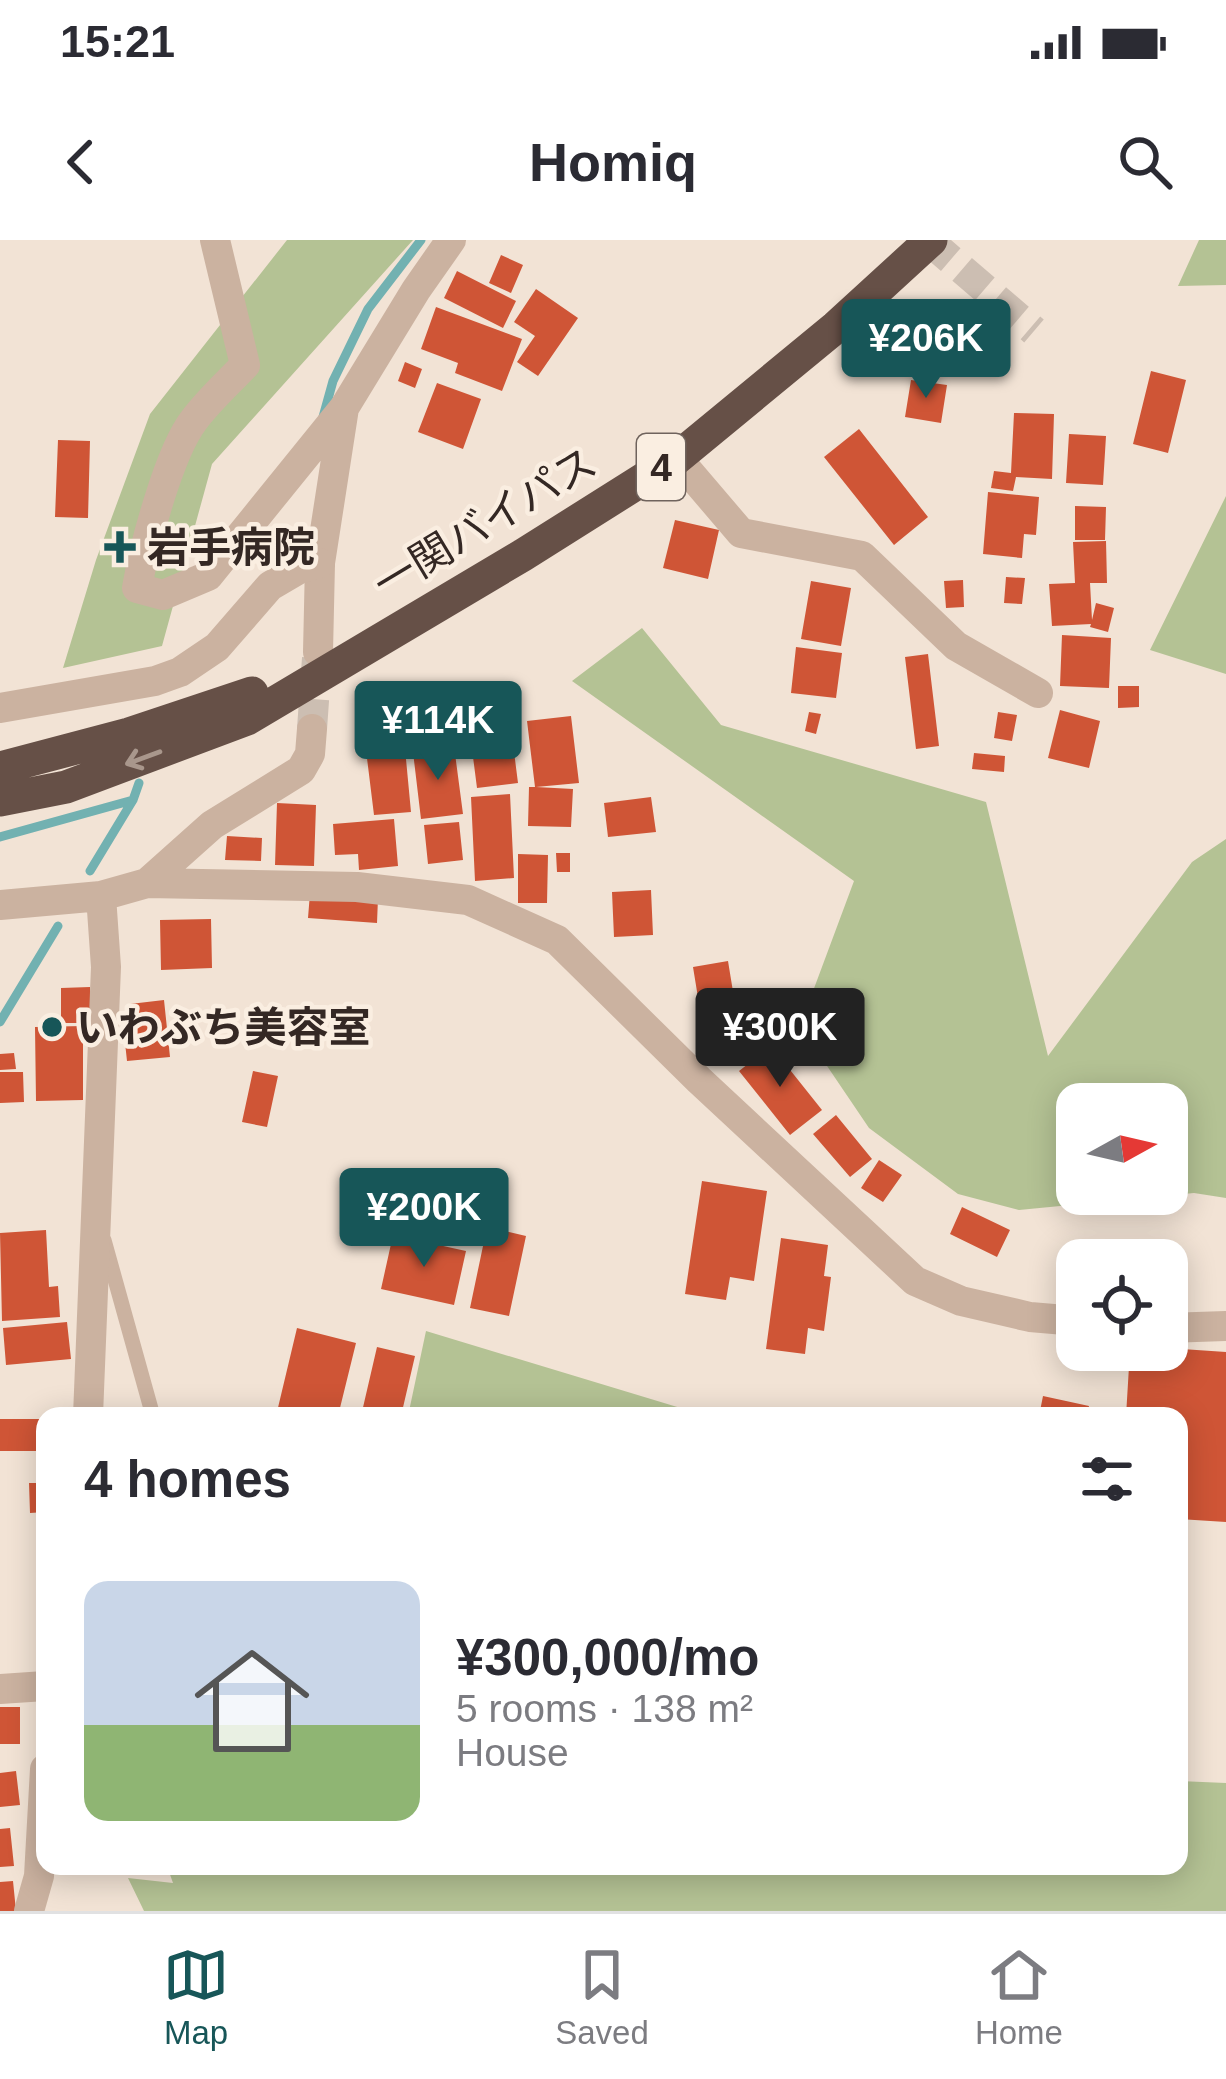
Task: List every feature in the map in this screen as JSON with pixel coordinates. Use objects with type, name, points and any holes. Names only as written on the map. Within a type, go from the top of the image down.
[{"type":"highway","name":"一関バイパス","points":[[0,800],[66,787],[247,719],[523,555],[676,458],[836,327],[931,240]]},
{"type":"highway","name":"一関バイパス","points":[[0,768],[235,700],[361,652]]},
{"type":"street","points":[[215,240],[245,365],[193,421],[179,444],[142,556],[137,588],[163,596],[208,576],[344,408],[451,240]]},
{"type":"street","points":[[318,652],[320,563],[344,408]]},
{"type":"street","points":[[676,458],[741,533],[862,556],[956,646],[1038,693]]},
{"type":"street","points":[[0,708],[155,681],[180,672],[217,647],[270,586],[299,568],[320,563]]},
{"type":"street","points":[[147,883],[212,825],[301,770],[310,754],[312,729]]},
{"type":"street","points":[[0,905],[101,896],[147,883],[357,887],[468,900],[557,940],[915,1281],[962,1301],[1056,1319]]},
{"type":"street","points":[[90,1407],[106,968],[101,896]]},
{"type":"street","points":[[1188,1327],[1226,1326]]},
{"type":"street","points":[[0,1690],[36,1687]]},
{"type":"street","points":[[29,1911],[39,1875]]},
{"type":"lane","points":[[96,1211],[150,1407]]},
{"type":"green space","points":[[287,240],[413,240],[212,464],[162,646],[63,668],[96,560],[150,414]]},
{"type":"green space","points":[[1199,240],[1226,240],[1226,285],[1178,286]]},
{"type":"green space","points":[[1226,496],[1226,674],[1150,650]]},
{"type":"green space","points":[[642,628],[721,725],[986,802],[1048,1056],[1192,862],[1226,839],[1226,1198],[1188,1194],[1188,1083],[1056,1083],[1056,1206],[1019,1210],[958,1194],[869,1128],[800,1026],[854,881],[572,681]]},
{"type":"green space","points":[[426,1331],[677,1407],[410,1407]]},
{"type":"green space","points":[[1188,1781],[1226,1783],[1226,1911],[144,1911],[128,1878],[173,1883],[170,1875],[1188,1875]]},
{"type":"building","points":[[501,255],[523,265],[511,293],[489,283]]},
{"type":"building","points":[[457,271],[516,301],[503,328],[444,298]]},
{"type":"building","points":[[536,289],[578,318],[538,376],[517,362],[535,336],[514,322]]},
{"type":"building","points":[[436,307],[522,339],[502,391],[455,373],[458,363],[421,349]]},
{"type":"building","points":[[405,362],[422,369],[415,388],[398,381]]},
{"type":"building","points":[[1151,371],[1186,380],[1168,453],[1133,444]]},
{"type":"building","points":[[911,380],[947,385],[941,423],[905,417]]},
{"type":"building","points":[[437,383],[481,399],[463,449],[418,432]]},
{"type":"building","points":[[1014,413],[1054,414],[1052,479],[1016,477],[1013,491],[991,488],[994,471],[1011,473]]},
{"type":"building","points":[[859,429],[928,517],[894,545],[824,457]]},
{"type":"building","points":[[1069,434],[1106,436],[1103,485],[1066,483]]},
{"type":"building","points":[[58,440],[90,441],[88,518],[55,517]]},
{"type":"building","points":[[988,492],[1039,497],[1036,535],[1024,534],[1022,558],[983,554]]},
{"type":"building","points":[[1075,506],[1106,507],[1105,540],[1075,540]]},
{"type":"building","points":[[675,520],[719,530],[708,579],[663,568]]},
{"type":"building","points":[[1106,541],[1107,583],[1090,583],[1092,620],[1096,603],[1114,608],[1108,632],[1091,624],[1052,626],[1049,584],[1075,583],[1073,542]]},
{"type":"building","points":[[1006,577],[1025,578],[1022,604],[1004,603]]},
{"type":"building","points":[[963,580],[964,607],[946,608],[944,581]]},
{"type":"building","points":[[811,581],[851,588],[841,646],[801,639]]},
{"type":"building","points":[[1062,635],[1111,638],[1109,688],[1060,686]]},
{"type":"building","points":[[796,647],[842,653],[836,698],[791,693]]},
{"type":"building","points":[[928,654],[939,746],[916,749],[905,657]]},
{"type":"building","points":[[1118,686],[1139,686],[1139,707],[1118,708]]},
{"type":"building","points":[[1060,710],[1100,721],[1089,768],[1048,758]]},
{"type":"building","points":[[809,712],[821,714],[816,734],[805,731]]},
{"type":"building","points":[[998,712],[1017,715],[1012,741],[994,738]]},
{"type":"building","points":[[494,715],[496,730],[511,728],[518,783],[477,788],[468,718]]},
{"type":"building","points":[[571,716],[579,783],[536,787],[573,789],[571,827],[528,826],[529,787],[535,787],[527,721]]},
{"type":"building","points":[[404,738],[411,812],[374,815],[365,742]]},
{"type":"building","points":[[454,746],[463,814],[421,819],[413,752]]},
{"type":"building","points":[[974,753],[1005,756],[1004,772],[972,769]]},
{"type":"building","points":[[510,794],[514,878],[475,881],[471,797]]},
{"type":"building","points":[[651,797],[656,832],[608,837],[604,803]]},
{"type":"building","points":[[277,803],[316,805],[314,866],[275,865]]},
{"type":"building","points":[[394,819],[398,866],[359,870],[358,854],[335,855],[333,824]]},
{"type":"building","points":[[459,822],[463,860],[428,864],[424,825]]},
{"type":"building","points":[[227,836],[262,838],[261,861],[225,860]]},
{"type":"building","points":[[556,853],[570,853],[570,872],[557,872]]},
{"type":"building","points":[[518,854],[548,855],[547,903],[518,903]]},
{"type":"building","points":[[651,890],[653,935],[614,937],[612,892]]},
{"type":"building","points":[[310,893],[378,898],[377,923],[308,918]]},
{"type":"building","points":[[211,919],[212,968],[161,970],[160,920]]},
{"type":"building","points":[[728,961],[736,1010],[701,1016],[693,967]]},
{"type":"building","points":[[90,987],[90,1023],[61,1023],[61,988]]},
{"type":"building","points":[[164,1000],[170,1057],[127,1061],[123,1024],[132,1023],[130,1004]]},
{"type":"building","points":[[83,1026],[83,1100],[36,1101],[35,1027]]},
{"type":"building","points":[[771,1046],[822,1110],[790,1135],[739,1071]]},
{"type":"building","points":[[14,1053],[16,1069],[0,1070],[0,1054]]},
{"type":"building","points":[[253,1071],[278,1076],[267,1127],[242,1122]]},
{"type":"building","points":[[0,1072],[23,1072],[24,1102],[0,1103]]},
{"type":"building","points":[[836,1115],[872,1159],[850,1177],[813,1134]]},
{"type":"building","points":[[879,1160],[902,1175],[883,1202],[861,1188]]},
{"type":"building","points":[[702,1181],[767,1191],[754,1281],[730,1277],[726,1300],[685,1294]]},
{"type":"building","points":[[962,1207],[1010,1230],[997,1257],[950,1234]]},
{"type":"building","points":[[487,1227],[526,1236],[509,1316],[470,1308]]},
{"type":"building","points":[[46,1230],[49,1287],[58,1286],[60,1317],[2,1321],[0,1233]]},
{"type":"building","points":[[393,1235],[466,1251],[454,1305],[381,1289]]},
{"type":"building","points":[[781,1238],[828,1245],[824,1276],[831,1277],[824,1331],[808,1328],[805,1354],[766,1349]]},
{"type":"building","points":[[67,1322],[71,1359],[6,1365],[3,1328]]},
{"type":"building","points":[[297,1328],[356,1343],[340,1407],[278,1407]]},
{"type":"building","points":[[377,1347],[415,1356],[403,1407],[363,1407]]},
{"type":"building","points":[[1188,1349],[1226,1352],[1226,1522],[1188,1520],[1188,1407],[1127,1407],[1129,1371],[1188,1371]]},
{"type":"building","points":[[1043,1396],[1089,1406],[1089,1407],[1041,1407]]},
{"type":"building","points":[[0,1419],[36,1419],[36,1451],[0,1451]]},
{"type":"building","points":[[29,1483],[36,1483],[36,1513],[30,1513]]},
{"type":"building","points":[[0,1707],[20,1707],[20,1744],[0,1744]]},
{"type":"building","points":[[16,1771],[20,1805],[0,1807],[0,1773]]},
{"type":"building","points":[[10,1828],[14,1866],[0,1867],[0,1829]]},
{"type":"building","points":[[13,1881],[16,1911],[0,1911],[0,1882]]},
{"type":"waterway","points":[[323,417],[333,381],[368,309],[421,240]]},
{"type":"waterway","points":[[90,871],[139,783]]},
{"type":"waterway","points":[[0,837],[133,800]]},
{"type":"waterway","points":[[0,1022],[58,926]]},
{"type":"tunnel","points":[[928,240],[1034,331]]},
{"type":"tunnel","points":[[312,729],[317,658]]},
{"type":"place","name":"岩手病院","points":[[120,547]]},
{"type":"place","name":"いわぶち美容室","points":[[52,1027]]}]
